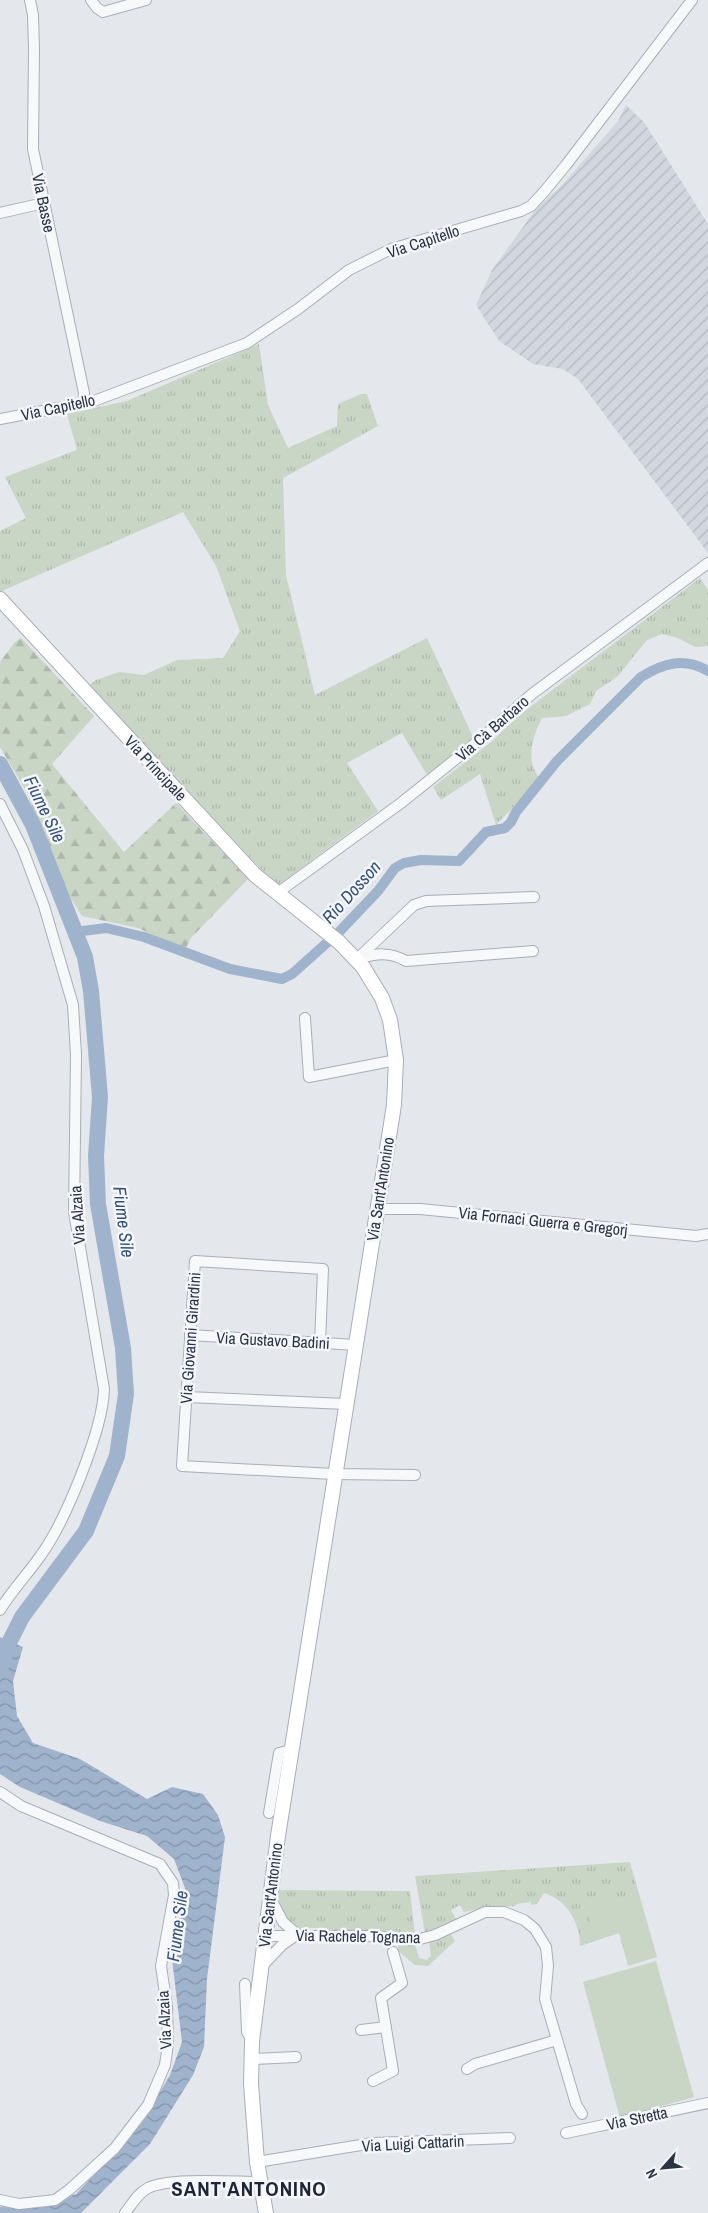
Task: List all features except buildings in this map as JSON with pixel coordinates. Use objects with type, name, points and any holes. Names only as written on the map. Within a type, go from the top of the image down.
[{"type":"main road","name":"Via Principale","points":[[0,599],[255,875],[321,929]]},
{"type":"main road","name":"Via Sant'Antonino","points":[[266,2213],[259,2182],[257,2162],[252,2041],[270,1895],[291,1750],[394,1105],[396,1060],[394,1038],[387,1009],[370,976],[339,942],[321,929]]},
{"type":"street","name":"Via Basse","points":[[30,0],[33,15],[34,49],[33,149],[84,393],[83,403]]},
{"type":"street","points":[[91,0],[103,12],[146,0]]},
{"type":"street","name":"Via Capitello","points":[[0,419],[94,400],[247,343],[298,309],[349,270],[392,249],[521,211],[531,206],[566,165],[692,0]]},
{"type":"street","points":[[0,214],[44,202]]},
{"type":"street","name":"Via Cà Barbaro","points":[[276,894],[402,803],[482,738],[532,694],[708,563]]},
{"type":"street","name":"Via Alzaia","points":[[0,804],[23,850],[44,906],[73,1005],[76,1055],[74,1212],[104,1389],[104,1406],[95,1438],[59,1524],[41,1555],[0,1610]]},
{"type":"street","points":[[356,960],[414,905],[426,901],[534,897]]},
{"type":"street","points":[[356,960],[385,953],[393,954],[406,960],[533,951]]},
{"type":"street","points":[[305,1018],[309,1077],[396,1060]]},
{"type":"street","name":"Via Fornaci Guerra e Gregorj","points":[[377,1209],[420,1209],[696,1236],[708,1234]]},
{"type":"street","name":"Via Giovanni Girardini","points":[[320,1343],[323,1268],[195,1261],[182,1466],[334,1474]]},
{"type":"street","name":"Via Gustavo Badini","points":[[190,1335],[356,1345]]},
{"type":"street","points":[[187,1397],[346,1404]]},
{"type":"street","points":[[334,1474],[415,1475]]},
{"type":"street","points":[[269,1813],[279,1753],[291,1750]]},
{"type":"street","name":"Via Alzaia","points":[[0,1792],[21,1806],[160,1864],[173,1883],[174,1895],[161,1966],[168,2044],[165,2064],[148,2105],[115,2148],[69,2190],[55,2200],[19,2204],[0,2200]]},
{"type":"street","points":[[261,1967],[282,1945],[298,1936],[283,1922],[270,1895]]},
{"type":"street","name":"Via Rachele Tognana","points":[[265,1936],[420,1939],[435,1935],[485,1912],[504,1912],[516,1916],[535,1929],[546,1947],[548,1962],[545,1996],[576,2104],[582,2114]]},
{"type":"street","points":[[373,2081],[393,2071],[381,1998],[402,1983],[393,1952]]},
{"type":"street","name":"Via Sant'Antonino","points":[[245,1984],[246,2032],[252,2041]]},
{"type":"street","points":[[361,2030],[386,2027]]},
{"type":"street","points":[[467,2069],[475,2064],[557,2040]]},
{"type":"street","points":[[252,2059],[296,2058]]},
{"type":"street","name":"Via Stretta","points":[[566,2133],[708,2103]]},
{"type":"street","name":"Via Luigi Cattarin","points":[[257,2162],[372,2143],[510,2138]]},
{"type":"street","points":[[125,2213],[136,2197],[149,2187],[174,2183],[259,2182]]},
{"type":"shaded area","points":[[626,105],[644,122],[708,224],[708,553],[578,379],[563,369],[533,364],[499,341],[476,305],[492,270],[536,209],[563,184],[618,121]]},
{"type":"green space","points":[[259,344],[268,405],[288,448],[337,426],[338,404],[361,394],[367,394],[378,426],[283,478],[286,575],[315,695],[427,638],[474,739],[427,775],[402,733],[347,763],[378,811],[277,886],[88,686],[96,680],[119,672],[144,675],[177,660],[223,658],[240,631],[216,566],[183,512],[4,590],[2,593],[0,591],[0,531],[26,518],[5,477],[77,450],[67,414],[127,401]]},
{"type":"green space","points":[[700,578],[708,590],[708,646],[695,647],[678,638],[662,634],[647,640],[617,677],[596,691],[590,704],[566,716],[542,718],[535,733],[531,757],[535,772],[540,779],[496,825],[480,774],[441,800],[433,787],[491,742],[518,716]]},
{"type":"green space","points":[[21,638],[94,716],[52,764],[124,852],[176,803],[248,879],[191,938],[185,950],[138,928],[82,916],[66,891],[26,791],[0,747],[0,662],[15,642]]},
{"type":"green space","points":[[630,1862],[657,1957],[628,1966],[619,1933],[580,1946],[578,1929],[571,1913],[559,1901],[544,1893],[537,1904],[531,1905],[531,1902],[516,1904],[515,1906],[489,1907],[464,1912],[460,1905],[451,1910],[456,1919],[425,1933],[415,1876]]},
{"type":"green space","points":[[279,1890],[410,1891],[415,1934],[326,1931],[326,1928],[301,1928],[301,1931],[290,1924],[283,1915]]},
{"type":"green space","points":[[607,1894],[619,1933],[596,1939],[584,1900]]},
{"type":"green space","points":[[640,1901],[656,1955],[629,1963],[613,1909]]},
{"type":"green space","points":[[450,1933],[455,1941],[428,1966],[415,1965],[397,1950],[399,1943],[415,1944],[419,1958],[427,1960],[431,1956],[429,1942]]},
{"type":"green space","points":[[656,1961],[694,2097],[620,2118],[583,1982]]},
{"type":"water","points":[[0,1637],[23,1647],[13,1681],[17,1716],[33,1743],[80,1759],[147,1799],[172,1787],[203,1794],[218,1815],[225,1837],[207,1979],[204,2047],[193,2075],[150,2144],[81,2213],[0,2213],[0,2207],[34,2208],[76,2194],[141,2124],[170,2075],[182,2042],[172,1959],[185,1888],[174,1859],[147,1836],[100,1821],[20,1787],[0,1774]]},
{"type":"waterway","name":"Rio Dosson","points":[[75,932],[106,928],[144,937],[230,969],[282,979],[292,974],[339,932],[378,891],[395,868],[404,863],[421,860],[459,861],[486,832],[505,828],[557,761],[641,677],[666,665],[682,663],[691,664],[708,671]]},
{"type":"waterway","name":"Fiume Sile","points":[[0,764],[33,825],[85,957],[91,991],[100,1097],[96,1156],[98,1204],[123,1348],[126,1394],[117,1456],[86,1531],[22,1617],[7,1647],[0,1670]]},
{"type":"district","name":"SANT'ANTONINO","points":[[249,2188]]}]
